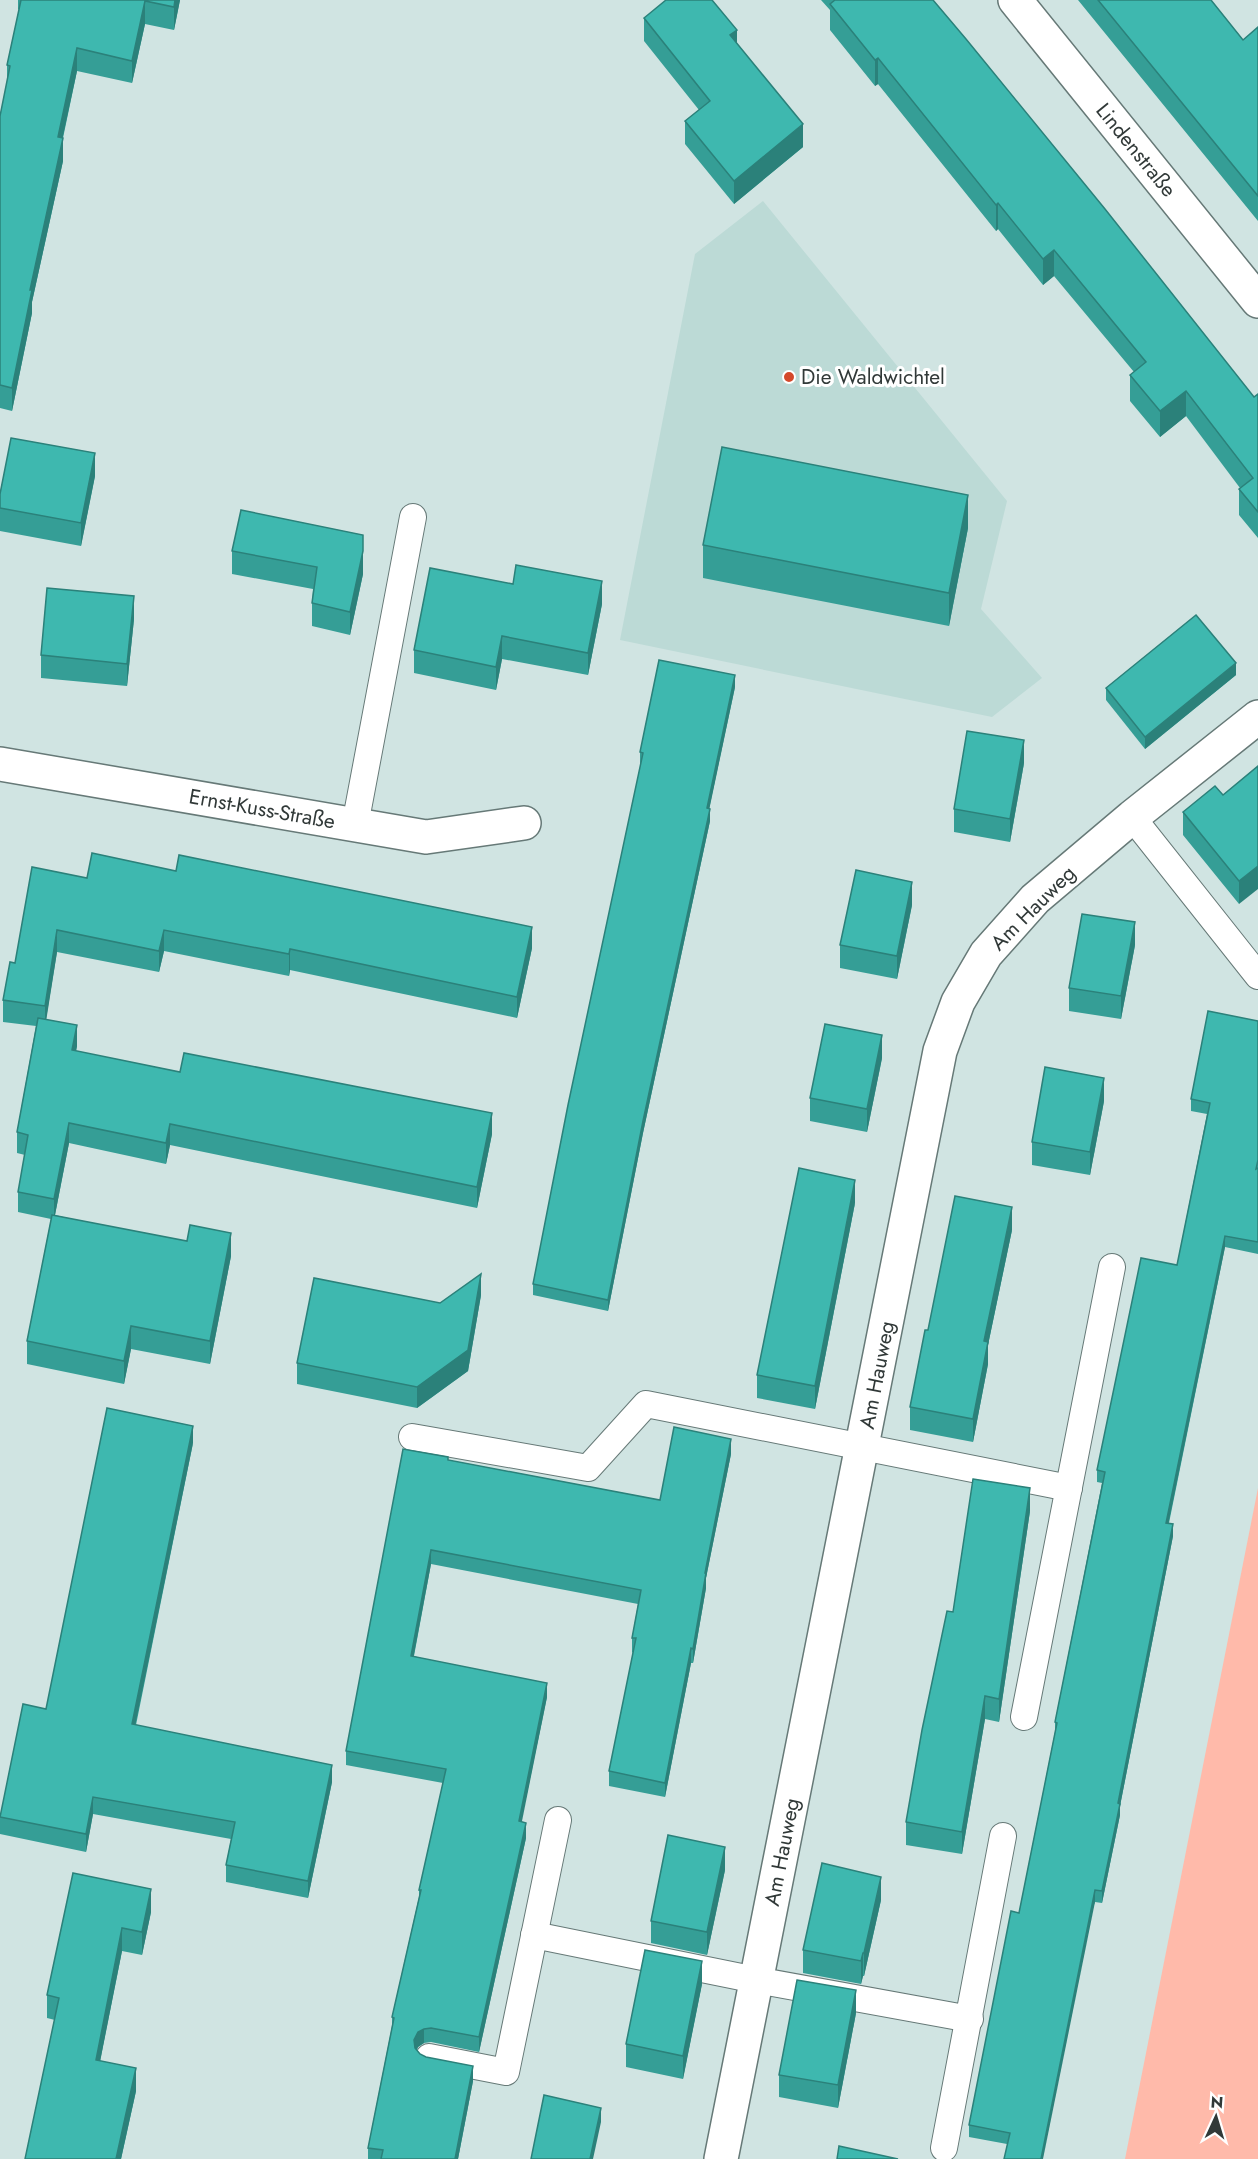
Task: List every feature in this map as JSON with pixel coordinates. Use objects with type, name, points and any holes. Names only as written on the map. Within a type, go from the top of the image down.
[{"type":"street","name":"Lindenstraße","points":[[1015,0],[1258,301]]},
{"type":"street","name":"Am Hauweg","points":[[721,2159],[940,1052],[958,1002],[986,954],[1035,899],[1132,817],[1258,717]]},
{"type":"street","name":"Ernst-Kuss-Straße","points":[[0,764],[426,837],[524,824]]},
{"type":"lane","points":[[355,825],[413,517]]},
{"type":"lane","points":[[1132,817],[1258,976]]},
{"type":"lane","points":[[1024,1717],[1112,1267]]},
{"type":"lane","points":[[412,1437],[588,1468],[645,1404],[1069,1488]]},
{"type":"lane","points":[[429,2057],[506,2072],[558,1820]]},
{"type":"lane","points":[[944,2148],[1003,1836]]},
{"type":"lane","points":[[534,1935],[756,1980],[970,2019]]},
{"type":"shaded area","name":"Die Waldwichtel","points":[[763,201],[1007,501],[981,609],[1042,678],[992,717],[620,640],[695,254]]},
{"type":"shaded area","points":[[1258,1488],[1258,2159],[1125,2159]]},
{"type":"building","points":[[21,0],[175,0],[174,7],[145,1],[132,61],[77,48],[58,137],[63,138],[30,290],[32,290],[12,388],[0,385],[0,116],[10,66],[7,65]]},
{"type":"building","points":[[666,0],[712,0],[737,30],[730,35],[803,124],[734,181],[685,121],[710,101],[644,18]]},
{"type":"building","points":[[835,0],[933,0],[966,39],[1254,397],[1258,394],[1258,512],[1239,489],[1253,478],[1186,391],[1160,411],[1130,375],[1146,362],[1054,250],[1043,259],[998,203],[996,205],[878,58],[875,60],[830,4]]},
{"type":"building","points":[[1098,0],[1211,0],[1243,40],[1258,27],[1258,196]]},
{"type":"building","points":[[11,438],[95,453],[81,523],[0,508],[0,494]]},
{"type":"building","points":[[722,447],[968,495],[949,593],[703,545]]},
{"type":"building","points":[[241,510],[363,535],[363,551],[350,612],[312,603],[317,567],[232,551]]},
{"type":"building","points":[[516,565],[602,581],[588,653],[502,636],[496,667],[414,650],[430,568],[513,584]]},
{"type":"building","points":[[47,588],[134,596],[127,664],[41,655]]},
{"type":"building","points":[[1196,615],[1236,663],[1145,737],[1106,688]]},
{"type":"building","points":[[659,660],[735,675],[707,808],[710,809],[643,1121],[608,1300],[533,1284],[568,1105],[643,753],[640,752]]},
{"type":"building","points":[[967,731],[1024,740],[1010,819],[954,809]]},
{"type":"building","points":[[1258,766],[1258,866],[1239,881],[1183,812],[1215,786],[1223,795]]},
{"type":"building","points":[[92,853],[176,871],[179,855],[532,927],[517,997],[290,949],[289,954],[164,930],[159,951],[57,930],[45,1006],[3,1000],[10,962],[15,963],[32,867],[87,878]]},
{"type":"building","points":[[856,870],[912,882],[897,956],[840,945]]},
{"type":"building","points":[[1082,914],[1135,922],[1121,996],[1069,988]]},
{"type":"building","points":[[1208,1011],[1258,1021],[1258,1160],[1256,1169],[1258,1168],[1258,1242],[1225,1236],[1166,1523],[1173,1524],[1118,1803],[1120,1804],[1102,1891],[1095,1890],[1041,2159],[1004,2159],[1010,2133],[969,2125],[1011,1911],[1019,1913],[1057,1723],[1055,1722],[1105,1472],[1097,1470],[1141,1258],[1177,1265],[1210,1103],[1191,1099]]},
{"type":"building","points":[[38,1018],[77,1025],[72,1050],[180,1072],[184,1053],[492,1113],[477,1187],[170,1124],[166,1143],[69,1123],[54,1199],[18,1192],[28,1135],[17,1132]]},
{"type":"building","points":[[825,1024],[882,1035],[867,1109],[810,1098]]},
{"type":"building","points":[[1045,1067],[1104,1078],[1090,1152],[1032,1142]]},
{"type":"building","points":[[799,1168],[855,1180],[815,1386],[757,1375]]},
{"type":"building","points":[[955,1196],[1012,1207],[984,1341],[988,1342],[973,1419],[910,1407]]},
{"type":"building","points":[[52,1215],[187,1241],[190,1225],[231,1233],[210,1341],[131,1326],[124,1361],[27,1341]]},
{"type":"building","points":[[481,1274],[468,1350],[417,1387],[297,1363],[314,1278],[440,1303]]},
{"type":"building","points":[[107,1408],[193,1426],[132,1724],[332,1765],[308,1881],[226,1865],[235,1822],[93,1797],[86,1834],[0,1817],[23,1704],[46,1709]]},
{"type":"building","points":[[674,1427],[731,1439],[693,1649],[691,1648],[665,1783],[609,1771],[636,1638],[632,1638],[641,1590],[431,1550],[411,1656],[547,1683],[519,1821],[526,1823],[479,2037],[431,2028],[418,2032],[414,2040],[415,2048],[426,2057],[473,2066],[455,2159],[381,2159],[383,2150],[368,2148],[394,2018],[392,2017],[446,1769],[346,1751],[403,1449],[448,1457],[448,1460],[660,1500]]},
{"type":"building","points":[[973,1479],[1030,1488],[999,1699],[985,1696],[962,1832],[906,1822],[922,1730],[947,1611],[953,1612]]},
{"type":"building","points":[[668,1835],[725,1847],[707,1932],[651,1921]]},
{"type":"building","points":[[822,1863],[881,1877],[861,1961],[803,1950]]},
{"type":"building","points":[[73,1873],[151,1889],[142,1932],[122,1928],[96,2060],[136,2068],[116,2159],[25,2159],[59,1998],[47,1995]]},
{"type":"building","points":[[645,1950],[702,1961],[683,2056],[626,2044]]},
{"type":"building","points":[[797,1980],[856,1990],[838,2085],[779,2075]]},
{"type":"building","points":[[544,2095],[601,2108],[590,2159],[531,2159]]},
{"type":"building","points":[[839,2146],[898,2159],[837,2159]]},
{"type":"place","name":"Die Waldwichtel","points":[[789,377]]}]
